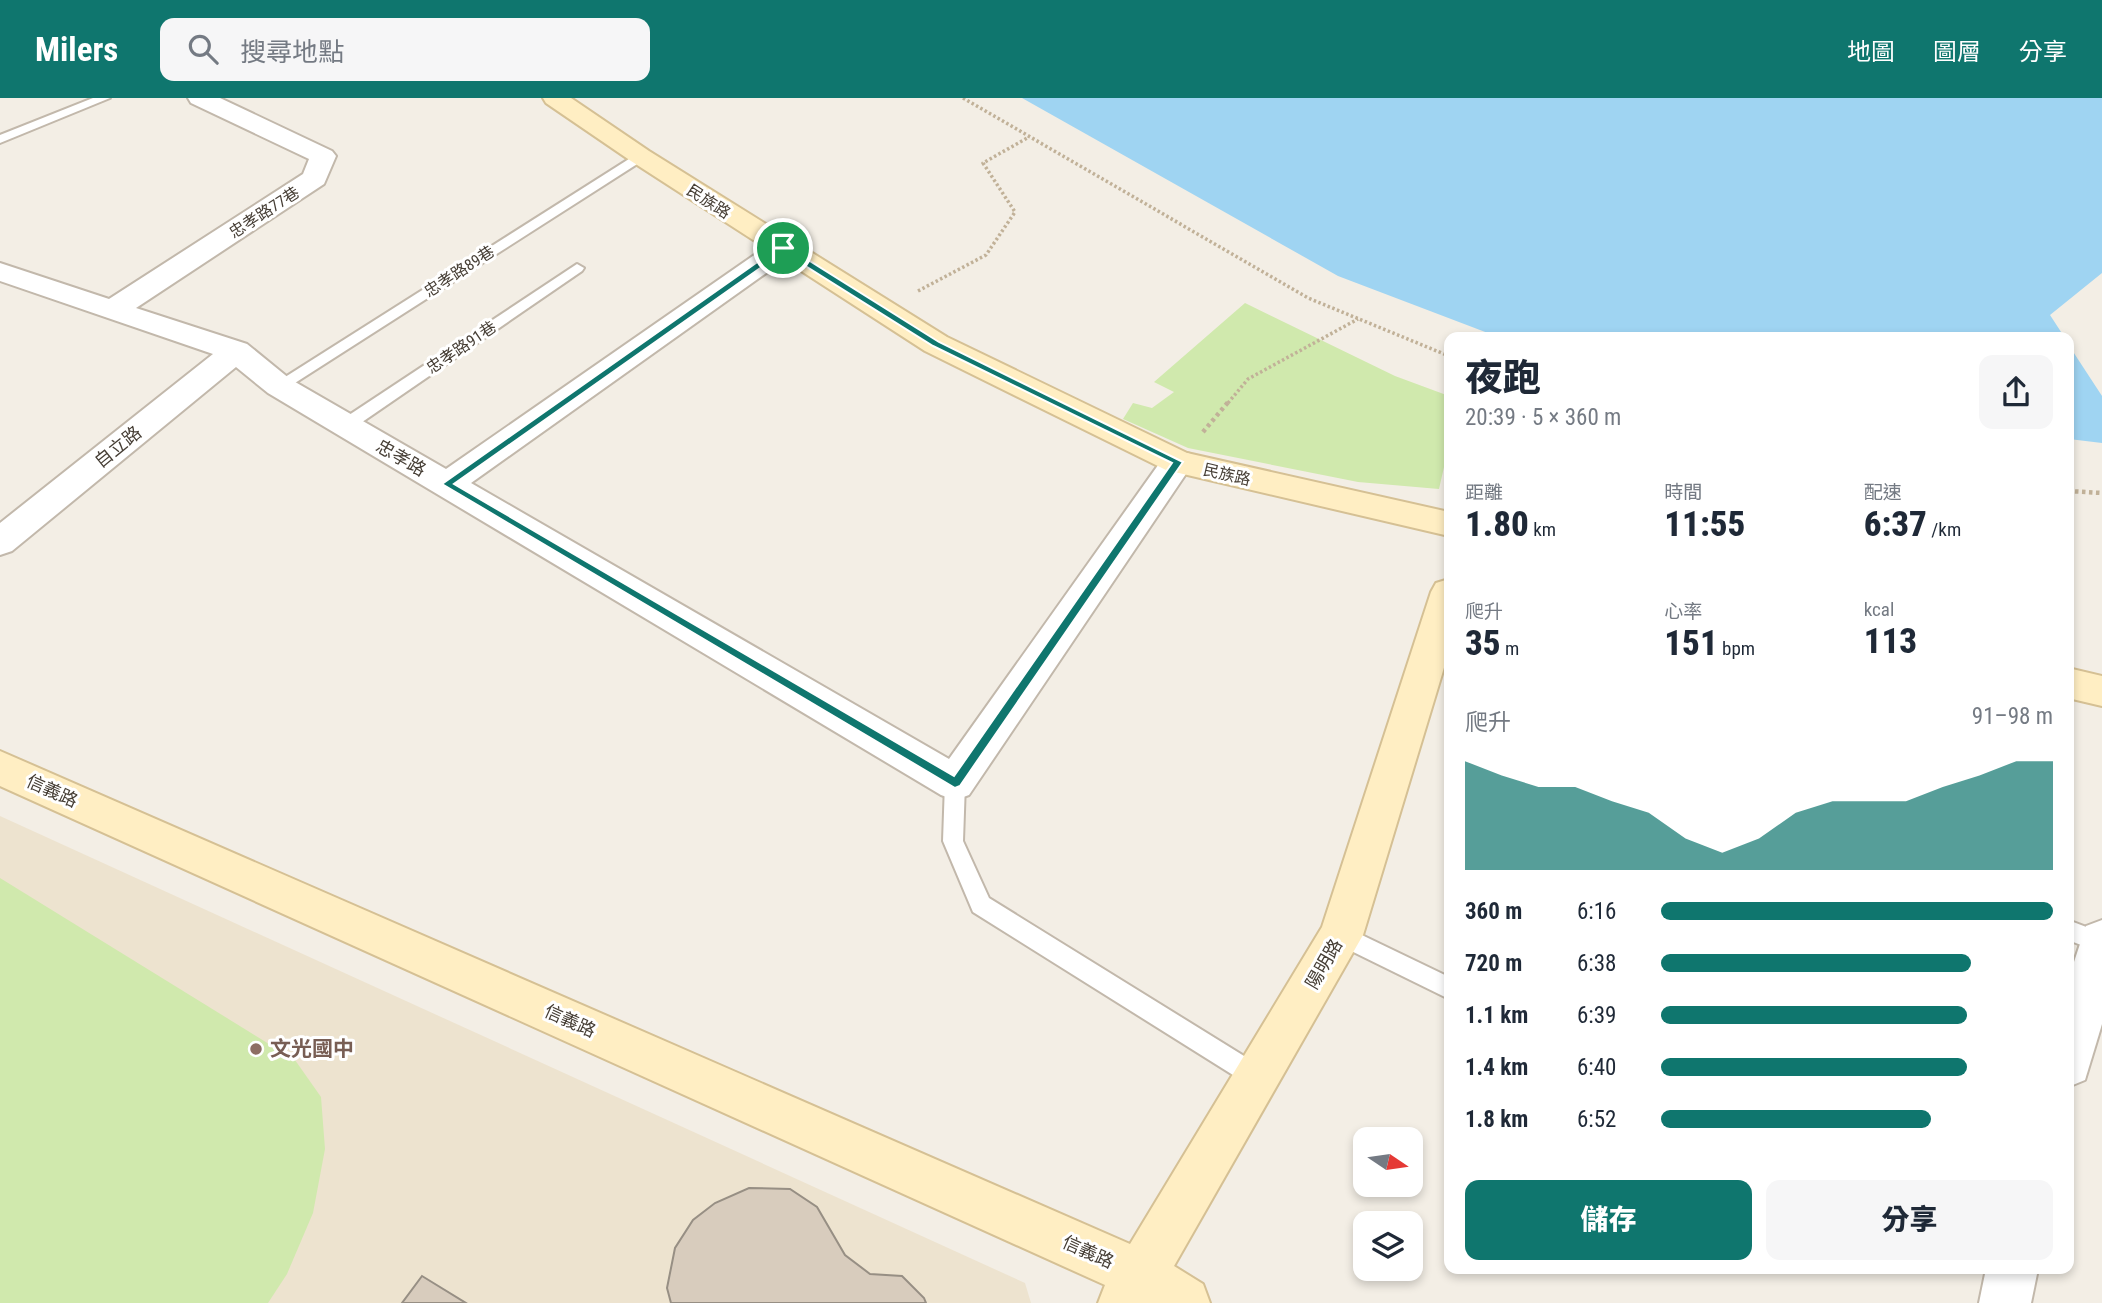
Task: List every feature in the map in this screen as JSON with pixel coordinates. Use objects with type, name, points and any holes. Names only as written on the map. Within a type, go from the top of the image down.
[{"type":"street","name":"忠孝路77巷","points":[[112,310],[315,178],[323,156],[200,98]]},
{"type":"street","name":"民族路","points":[[555,98],[640,156],[936,344],[1178,462],[1444,523]]},
{"type":"street","points":[[447,484],[783,248]]},
{"type":"street","name":"忠孝路","points":[[0,272],[236,351],[279,386],[955,783]]},
{"type":"street","name":"自立路","points":[[0,542],[236,351]]},
{"type":"street","points":[[955,783],[1178,462]]},
{"type":"street","name":"陽明路","points":[[1132,1289],[1341,934],[1440,645],[1444,621]]},
{"type":"street","points":[[2074,684],[2102,691]]},
{"type":"street","name":"信義路","points":[[0,768],[1132,1289],[1184,1303]]},
{"type":"street","points":[[2074,1030],[2090,938]]},
{"type":"street","points":[[2005,1303],[2010,1274]]},
{"type":"lane","points":[[0,139],[104,98]]},
{"type":"lane","name":"忠孝路89巷","points":[[279,386],[640,156]]},
{"type":"lane","name":"忠孝路91巷","points":[[345,425],[577,268]]},
{"type":"lane","points":[[955,783],[953,841],[981,905],[1257,1077]]},
{"type":"lane","points":[[1341,934],[1444,986]]},
{"type":"path","points":[[963,98],[1308,298],[1444,354]]},
{"type":"path","points":[[882,310],[986,255],[1015,212],[983,163],[1030,136]]},
{"type":"path","points":[[1178,462],[1248,379],[1358,319]]},
{"type":"path","points":[[2074,491],[2102,493]]},
{"type":"shaded area","name":"文光國中","points":[[0,816],[1025,1283],[1031,1303],[0,1303]]},
{"type":"green space","points":[[1245,303],[1395,376],[1444,394],[1444,467],[1439,489],[1358,482],[1188,448],[1123,419],[1133,403],[1152,408],[1174,392],[1154,382]]},
{"type":"green space","points":[[0,878],[295,1060],[321,1097],[325,1149],[313,1213],[287,1274],[268,1303],[0,1303]]},
{"type":"water","points":[[1022,98],[2102,98],[2102,273],[2050,315],[2061,332],[1485,332],[1338,276]]},
{"type":"water","points":[[2074,353],[2102,396],[2102,443],[2074,440]]},
{"type":"building","points":[[749,1188],[790,1189],[817,1207],[845,1255],[870,1274],[902,1276],[926,1303],[671,1303],[667,1288],[675,1248],[693,1220],[715,1203]]},
{"type":"building","points":[[422,1276],[466,1303],[402,1303]]},
{"type":"place","name":"文光國中","points":[[256,1049]]},
{"type":"route","points":[[783,248],[936,344],[1178,462],[955,783],[447,484],[783,248]]}]
